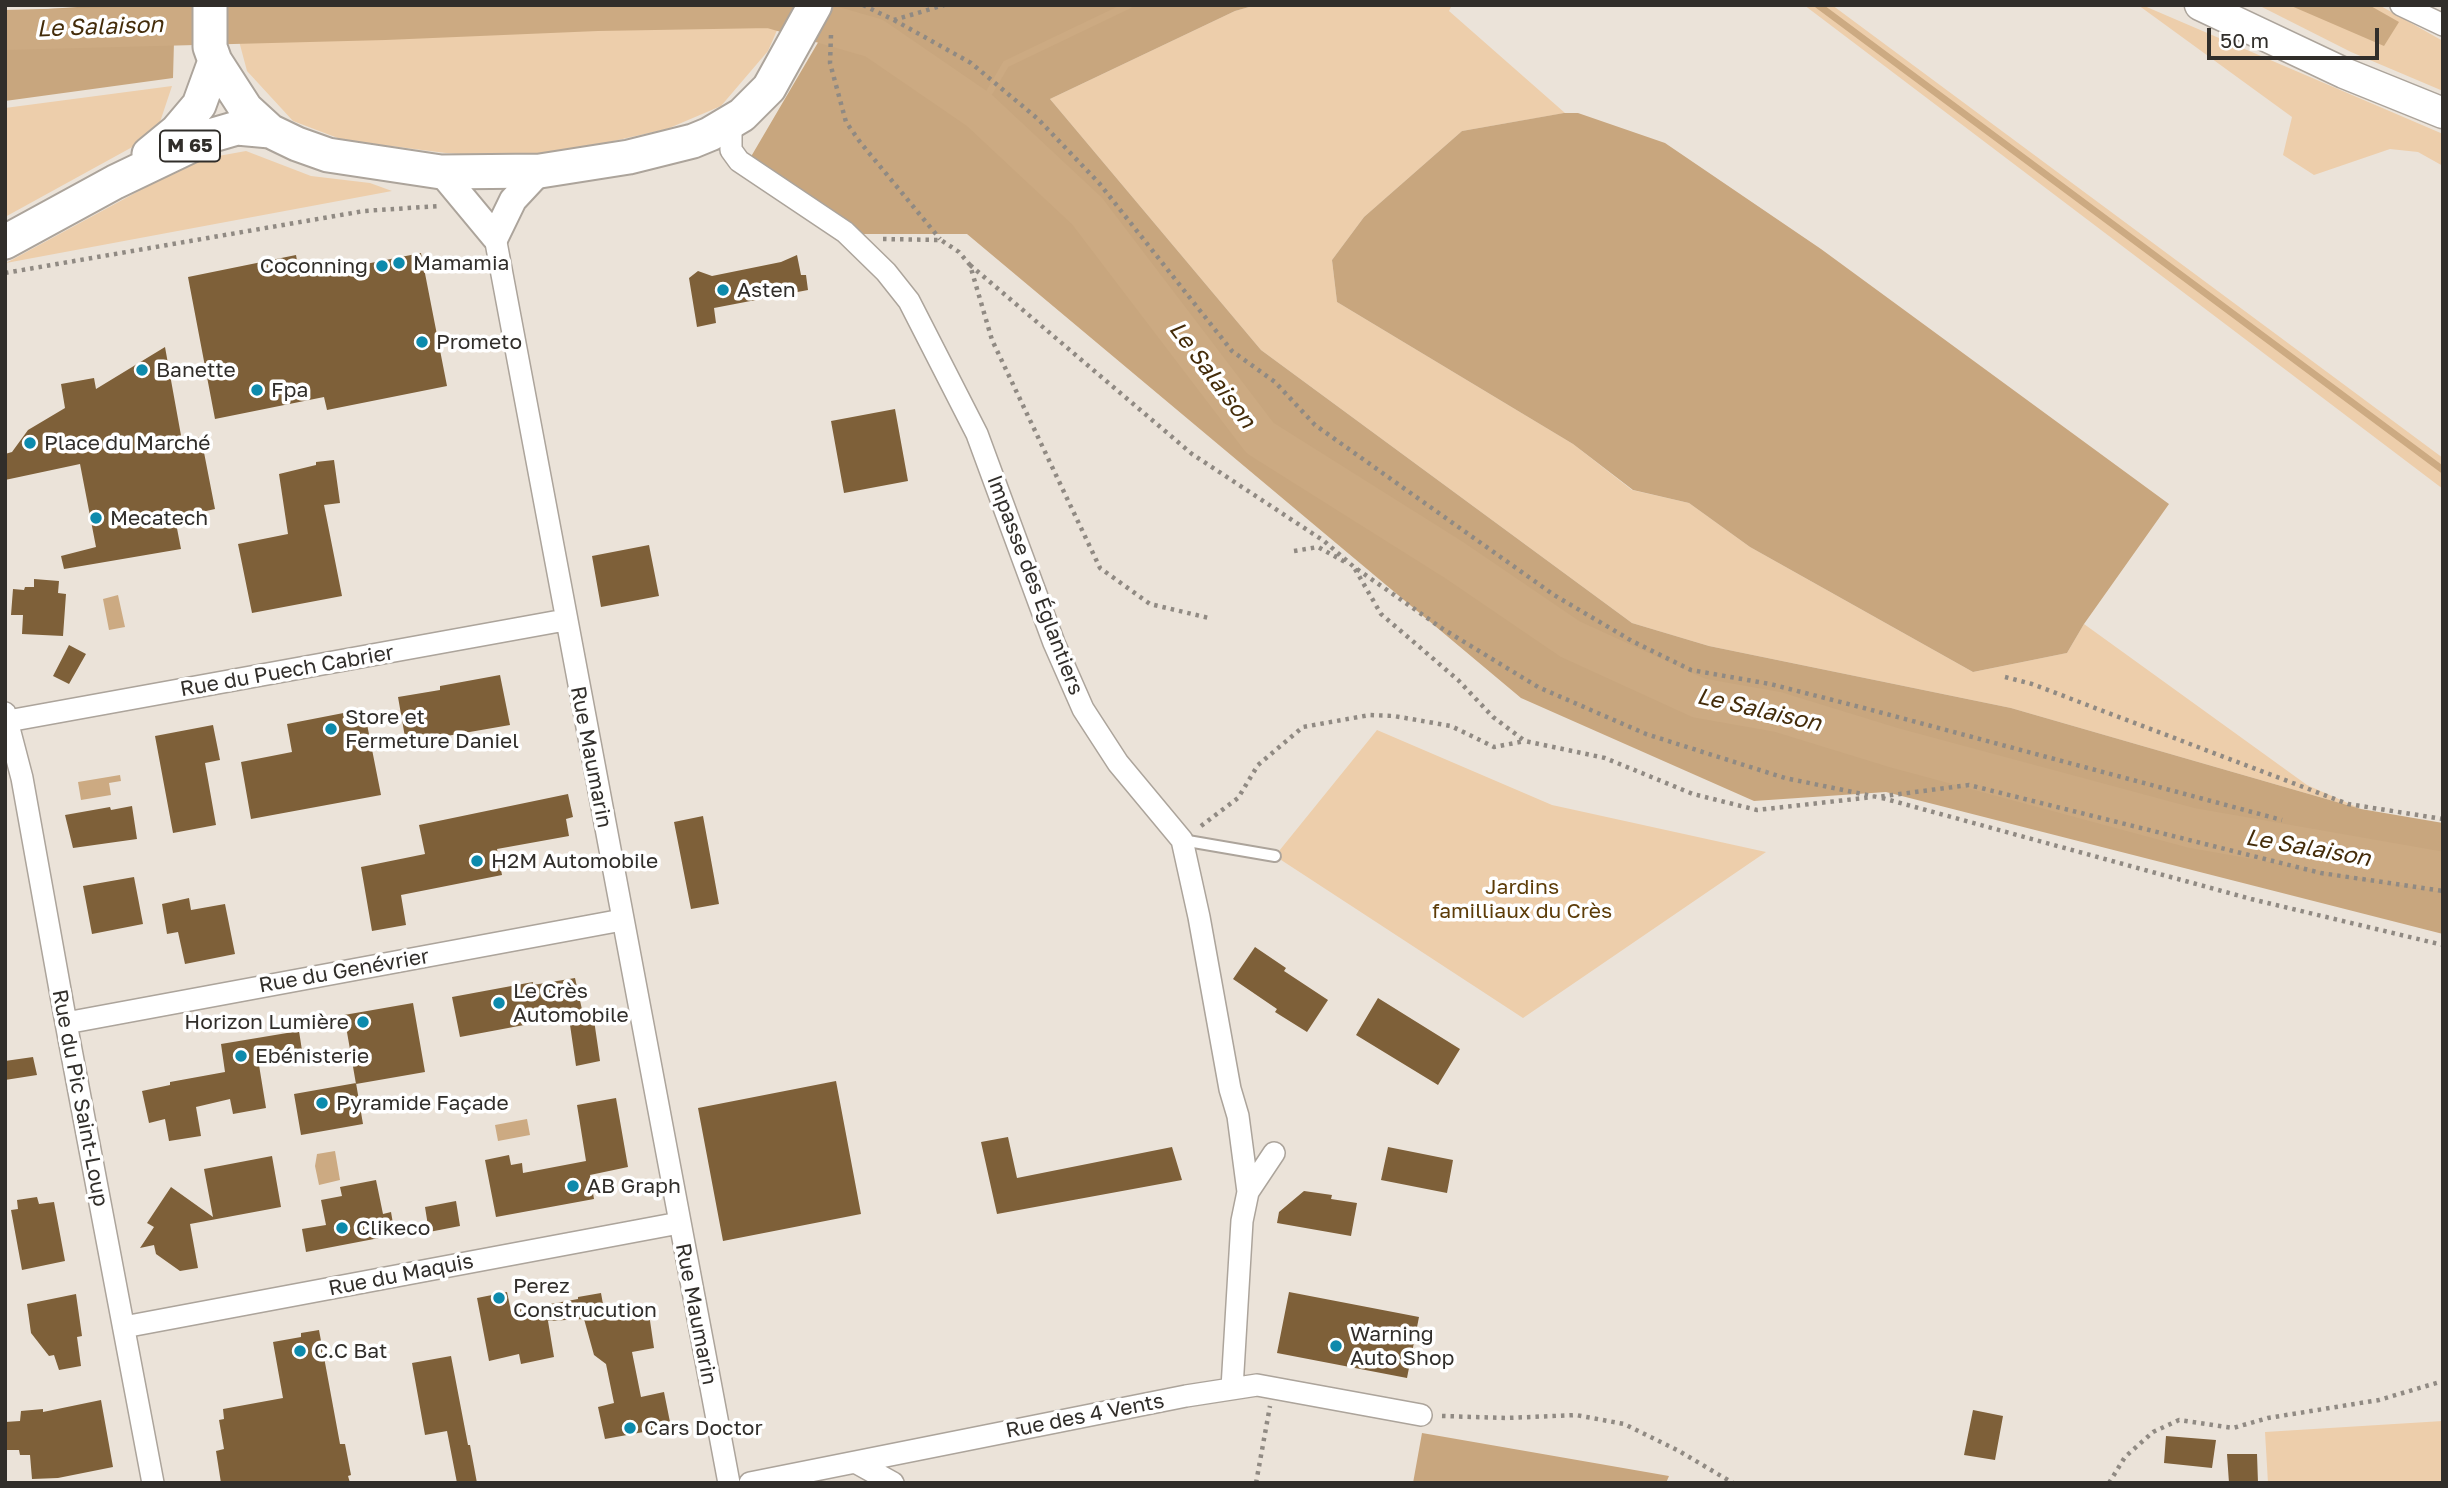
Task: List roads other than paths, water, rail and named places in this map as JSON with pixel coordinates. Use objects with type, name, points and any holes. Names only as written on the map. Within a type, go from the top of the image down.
[{"type":"main road","points":[[210,5],[212,54],[246,109],[270,131],[328,155],[441,172],[540,171],[629,157],[693,141],[727,126],[758,100],[823,15]]},
{"type":"main road","points":[[2200,5],[2344,73],[2443,113]]},
{"type":"main road","name":"M 65","points":[[115,182],[177,131],[199,105],[212,54]]},
{"type":"main road","name":"M 65","points":[[5,242],[115,182],[213,135],[237,128],[270,131]]},
{"type":"street","points":[[2401,5],[2443,25]]},
{"type":"street","name":"Impasse des Églantiers","points":[[727,126],[731,132],[731,150],[739,161],[845,232],[886,272],[909,301],[977,434],[1054,643],[1083,709],[1118,763],[1182,841],[1199,917],[1230,1089],[1238,1116],[1248,1192],[1242,1221],[1232,1388]]},
{"type":"street","points":[[441,172],[495,237],[513,200],[540,171]]},
{"type":"street","name":"Rue Maumarin","points":[[495,237],[729,1483]]},
{"type":"street","name":"Rue du Puech Cabrier","points":[[6,717],[565,620]]},
{"type":"street","name":"Rue du Pic Saint-Loup","points":[[6,717],[22,778],[153,1483]]},
{"type":"street","name":"Rue du Genévrier","points":[[66,1023],[622,920]]},
{"type":"street","name":"Impasse des Églantiers","points":[[1248,1192],[1274,1153]]},
{"type":"street","name":"Rue du Maquis","points":[[124,1327],[679,1223]]},
{"type":"street","name":"Rue des 4 Vents","points":[[750,1483],[1257,1385],[1421,1415]]},
{"type":"street","points":[[857,1463],[893,1483]]},
{"type":"lane","points":[[1182,841],[1275,856]]},
{"type":"waterway","points":[[979,110],[1006,64],[1129,5]]},
{"type":"waterway","points":[[1818,5],[2443,470]]},
{"type":"waterway","name":"Le Salaison","points":[[5,30],[770,8],[874,38],[979,110],[1087,211],[1260,438],[1454,560],[1570,639],[1699,698],[1778,712],[1895,748],[2192,828],[2443,872]]},
{"type":"place","name":"Mamamia","points":[[399,263]]},
{"type":"place","name":"Coconning","points":[[382,266]]},
{"type":"place","name":"Asten","points":[[723,290]]},
{"type":"place","name":"Prometo","points":[[422,342]]},
{"type":"place","name":"Banette","points":[[142,370]]},
{"type":"place","name":"Fpa","points":[[257,390]]},
{"type":"place","name":"Place du Marché","points":[[30,443]]},
{"type":"place","name":"Mecatech","points":[[96,518]]},
{"type":"place","name":"Store et Fermeture Daniel","points":[[331,729]]},
{"type":"place","name":"H2M Automobile","points":[[477,861]]},
{"type":"place","name":"Le Crès Automobile","points":[[499,1003]]},
{"type":"place","name":"Horizon Lumière","points":[[363,1022]]},
{"type":"place","name":"Ebénisterie","points":[[241,1056]]},
{"type":"place","name":"Pyramide Façade","points":[[322,1103]]},
{"type":"place","name":"AB Graph","points":[[573,1186]]},
{"type":"place","name":"Clikeco","points":[[342,1228]]},
{"type":"place","name":"Perez Construcution","points":[[499,1298]]},
{"type":"place","name":"Warning Auto Shop","points":[[1336,1346]]},
{"type":"place","name":"C.C Bat","points":[[300,1351]]},
{"type":"place","name":"Cars Doctor","points":[[630,1428]]},
{"type":"park label","name":"Jardins familliaux du Crès","points":[[1522,899]]}]
